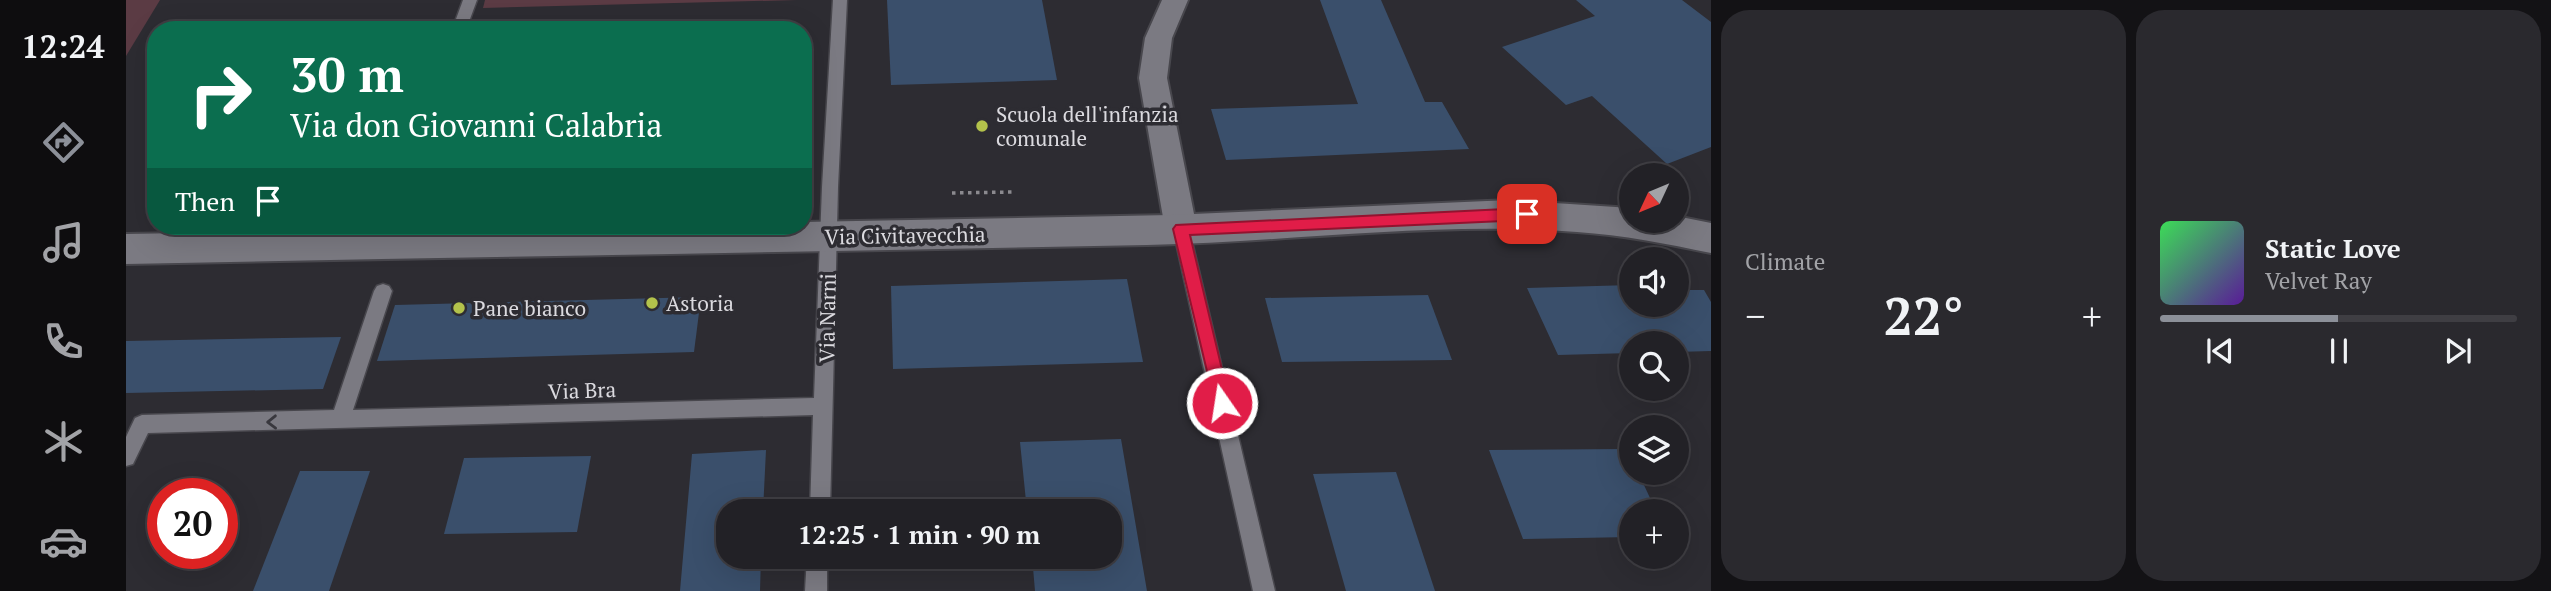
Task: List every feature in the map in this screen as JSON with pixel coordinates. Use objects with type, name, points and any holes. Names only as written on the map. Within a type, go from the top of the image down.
[{"type":"street","points":[[1175,0],[1160,32],[1153,60],[1153,78],[1181,229]]},
{"type":"street","name":"Via Civitavecchia","points":[[126,249],[390,235],[828,236],[1181,229],[1542,214],[1623,220],[1711,238]]},
{"type":"lane","points":[[462,21],[470,0]]},
{"type":"lane","name":"Via Narni","points":[[821,499],[828,236],[840,0]]},
{"type":"lane","points":[[1181,229],[1264,591]]},
{"type":"lane","points":[[340,420],[383,291]]},
{"type":"lane","name":"Via Bra","points":[[126,457],[142,424],[825,406]]},
{"type":"lane","points":[[816,591],[817,569]]},
{"type":"path","points":[[952,193],[1015,192]]},
{"type":"shaded area","points":[[126,0],[160,0],[147,21],[126,56]]},
{"type":"shaded area","points":[[485,0],[797,0],[483,8]]},
{"type":"building","points":[[887,0],[1042,0],[1057,80],[891,85]]},
{"type":"building","points":[[1320,0],[1381,0],[1425,102],[1442,102],[1469,149],[1226,160],[1211,109],[1358,104]]},
{"type":"building","points":[[1576,0],[1682,0],[1711,22],[1711,147],[1666,163],[1592,96],[1566,105],[1502,47],[1595,16]]},
{"type":"building","points":[[1127,279],[1143,362],[893,369],[891,286]]},
{"type":"building","points":[[1619,285],[1619,317],[1689,317],[1689,288],[1704,290],[1711,302],[1711,351],[1689,352],[1689,331],[1619,331],[1619,353],[1558,355],[1527,288]]},
{"type":"building","points":[[1428,295],[1452,360],[1282,362],[1265,298]]},
{"type":"building","points":[[701,297],[694,352],[377,361],[395,305]]},
{"type":"building","points":[[341,337],[323,389],[126,393],[126,341]]},
{"type":"building","points":[[1121,439],[1147,591],[1035,591],[1033,569],[1122,569],[1122,499],[1026,499],[1020,442]]},
{"type":"building","points":[[1619,449],[1619,485],[1644,485],[1650,499],[1619,499],[1619,537],[1523,539],[1489,450]]},
{"type":"building","points":[[766,450],[764,499],[716,499],[716,569],[761,569],[760,591],[680,591],[692,454]]},
{"type":"building","points":[[591,456],[577,532],[444,534],[464,458]]},
{"type":"building","points":[[300,471],[370,471],[329,591],[253,591]]},
{"type":"building","points":[[1396,472],[1435,591],[1346,591],[1313,474]]},
{"type":"place","name":"Scuola dell'infanzia comunale","points":[[982,126]]},
{"type":"place","name":"Astoria","points":[[652,303]]},
{"type":"place","name":"Pane bianco","points":[[459,308]]},
{"type":"route","points":[[1222,403],[1181,229],[1527,214]]}]
